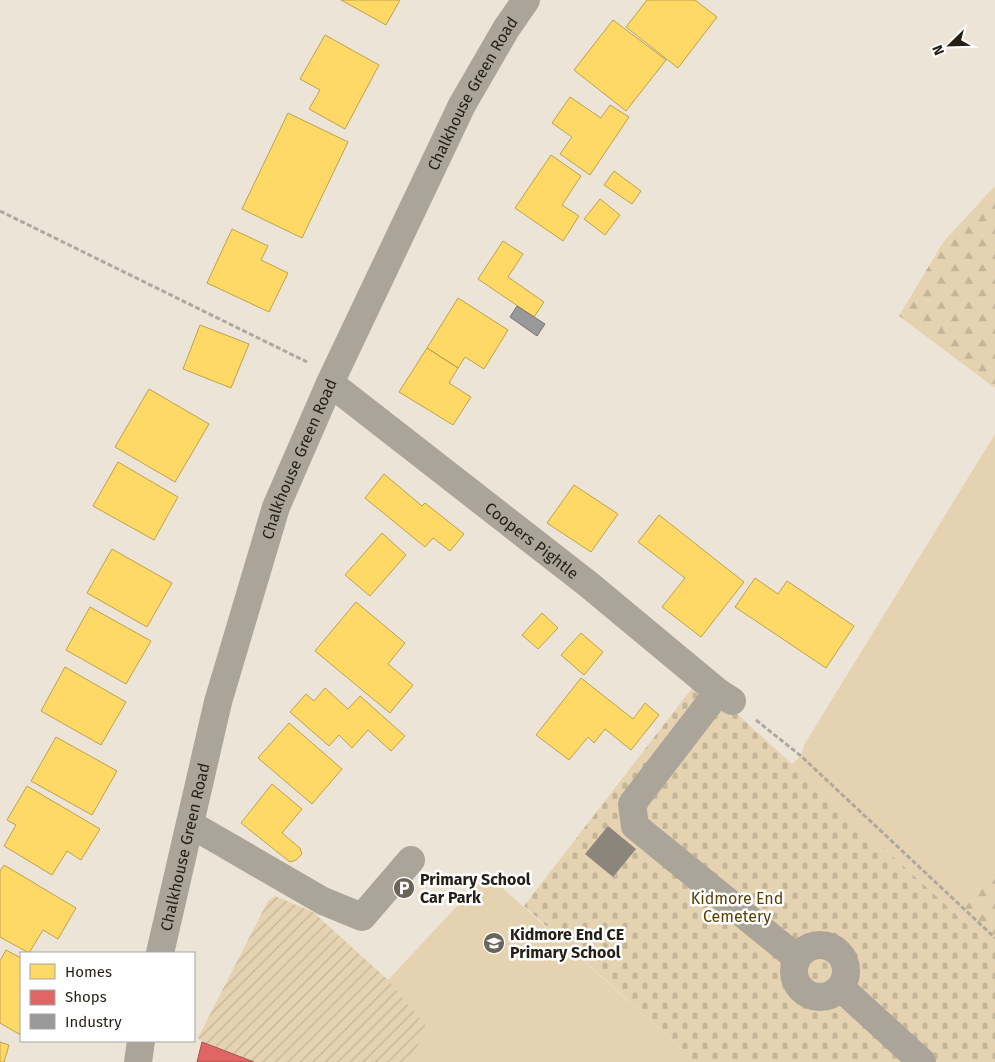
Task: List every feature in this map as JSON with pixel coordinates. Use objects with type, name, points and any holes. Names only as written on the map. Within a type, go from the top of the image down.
[{"type":"street","name":"Chalkhouse Green Road","points":[[160,952],[218,702],[276,507],[330,384],[462,105],[506,29],[526,0]]},
{"type":"street","name":"Coopers Pightle","points":[[330,384],[588,584],[725,696]]},
{"type":"street","points":[[725,696],[632,804],[635,826],[797,958]]},
{"type":"street","points":[[190,824],[323,902],[362,918],[411,860]]},
{"type":"street","points":[[817,945],[829,946],[839,953],[846,964],[846,976],[841,988],[830,996],[818,998],[805,994],[797,984],[795,977],[794,971],[797,958],[805,949],[817,945]]},
{"type":"street","points":[[841,988],[922,1062]]},
{"type":"street","points":[[138,1062],[141,1042]]},
{"type":"path","points":[[0,211],[310,364],[330,384]]},
{"type":"path","points":[[725,696],[801,756],[995,938]]},
{"type":"green space","points":[[995,186],[995,388],[899,316],[944,241]]},
{"type":"green space","points":[[995,434],[995,871],[958,916],[792,764],[801,756],[804,745]]},
{"type":"green space","name":"Kidmore End Cemetery","points":[[699,679],[995,950],[995,1062],[696,1062],[524,906]]},
{"type":"green space","points":[[995,871],[995,950],[958,916]]},
{"type":"green space","name":"Kidmore End CE Primary School","points":[[487,874],[696,1062],[410,1062],[427,1027],[388,980]]},
{"type":"green space","points":[[275,896],[313,912],[388,980],[427,1027],[410,1062],[254,1062],[202,1042],[198,1038],[268,901]]},
{"type":"building: Homes","points":[[341,0],[400,0],[386,25]]},
{"type":"building: Homes","points":[[647,0],[695,0],[717,17],[678,68],[626,27]]},
{"type":"building: Homes","points":[[613,20],[666,60],[626,111],[574,70]]},
{"type":"building: Homes","points":[[325,35],[379,65],[345,129],[309,109],[320,90],[300,79]]},
{"type":"building: Homes","points":[[570,97],[601,118],[610,105],[629,117],[590,175],[560,154],[572,137],[552,123]]},
{"type":"building: Homes","points":[[288,113],[348,142],[302,238],[242,209]]},
{"type":"building: Homes","points":[[551,155],[581,176],[562,205],[579,216],[563,241],[515,208]]},
{"type":"building: Homes","points":[[614,171],[641,191],[632,204],[604,185]]},
{"type":"building: Homes","points":[[600,199],[620,215],[605,235],[584,219]]},
{"type":"building: Homes","points":[[232,229],[268,246],[261,260],[288,273],[269,312],[207,283]]},
{"type":"building: Homes","points":[[503,241],[523,254],[508,277],[544,302],[534,317],[478,279]]},
{"type":"building: Homes","points":[[458,298],[508,330],[484,369],[465,357],[458,368],[427,348]]},
{"type":"building: Homes","points":[[200,325],[249,344],[231,388],[183,369]]},
{"type":"building: Homes","points":[[427,348],[458,368],[449,383],[471,397],[453,425],[399,392]]},
{"type":"building: Homes","points":[[149,389],[209,424],[175,482],[115,447]]},
{"type":"building: Homes","points":[[118,462],[178,497],[154,540],[93,506]]},
{"type":"building: Homes","points":[[384,474],[422,506],[425,503],[464,534],[450,551],[433,538],[425,547],[365,498]]},
{"type":"building: Homes","points":[[574,485],[618,514],[591,552],[547,523]]},
{"type":"building: Homes","points":[[659,515],[744,582],[701,637],[662,607],[685,578],[638,542]]},
{"type":"building: Homes","points":[[382,533],[406,555],[370,596],[345,575]]},
{"type":"building: Homes","points":[[112,549],[172,583],[147,627],[87,593]]},
{"type":"building: Homes","points":[[755,578],[778,594],[787,581],[854,626],[826,668],[735,607]]},
{"type":"building: Homes","points":[[356,602],[405,643],[388,664],[413,685],[390,713],[315,651]]},
{"type":"building: Homes","points":[[90,607],[151,641],[126,684],[66,650]]},
{"type":"building: Homes","points":[[542,613],[558,628],[538,649],[522,635]]},
{"type":"building: Homes","points":[[581,633],[603,652],[584,675],[561,655]]},
{"type":"building: Homes","points":[[65,667],[126,702],[101,745],[41,711]]},
{"type":"building: Homes","points":[[581,678],[633,719],[645,703],[659,715],[631,750],[605,729],[594,743],[588,737],[569,760],[536,735]]},
{"type":"building: Homes","points":[[325,688],[348,709],[360,696],[405,736],[391,751],[368,730],[352,748],[339,735],[329,746],[290,712],[306,694],[314,701]]},
{"type":"building: Homes","points":[[289,723],[342,769],[312,804],[258,758]]},
{"type":"building: Homes","points":[[56,737],[117,771],[92,815],[31,781]]},
{"type":"building: Homes","points":[[272,784],[302,809],[282,833],[300,848],[302,854],[296,860],[290,862],[241,823]]},
{"type":"building: Homes","points":[[27,786],[100,829],[81,860],[67,851],[52,875],[4,846],[16,825],[7,820]]},
{"type":"building: Homes","points":[[4,865],[76,908],[58,939],[43,930],[30,952],[27,952],[0,937],[0,871]]},
{"type":"building: Homes","points":[[6,950],[20,957],[19,1034],[0,1023],[0,961]]},
{"type":"building: Homes","points":[[0,1042],[9,1045],[4,1062],[0,1062]]},
{"type":"building: Shops","points":[[202,1042],[254,1062],[197,1062]]},
{"type":"building: Industry","points":[[517,306],[545,324],[537,336],[510,317]]},
{"type":"building: Other","points":[[608,826],[636,849],[613,877],[585,854]]},
{"type":"place","name":"Primary School Car Park","points":[[404,888]]},
{"type":"place","name":"Kidmore End CE Primary School","points":[[494,943]]}]
